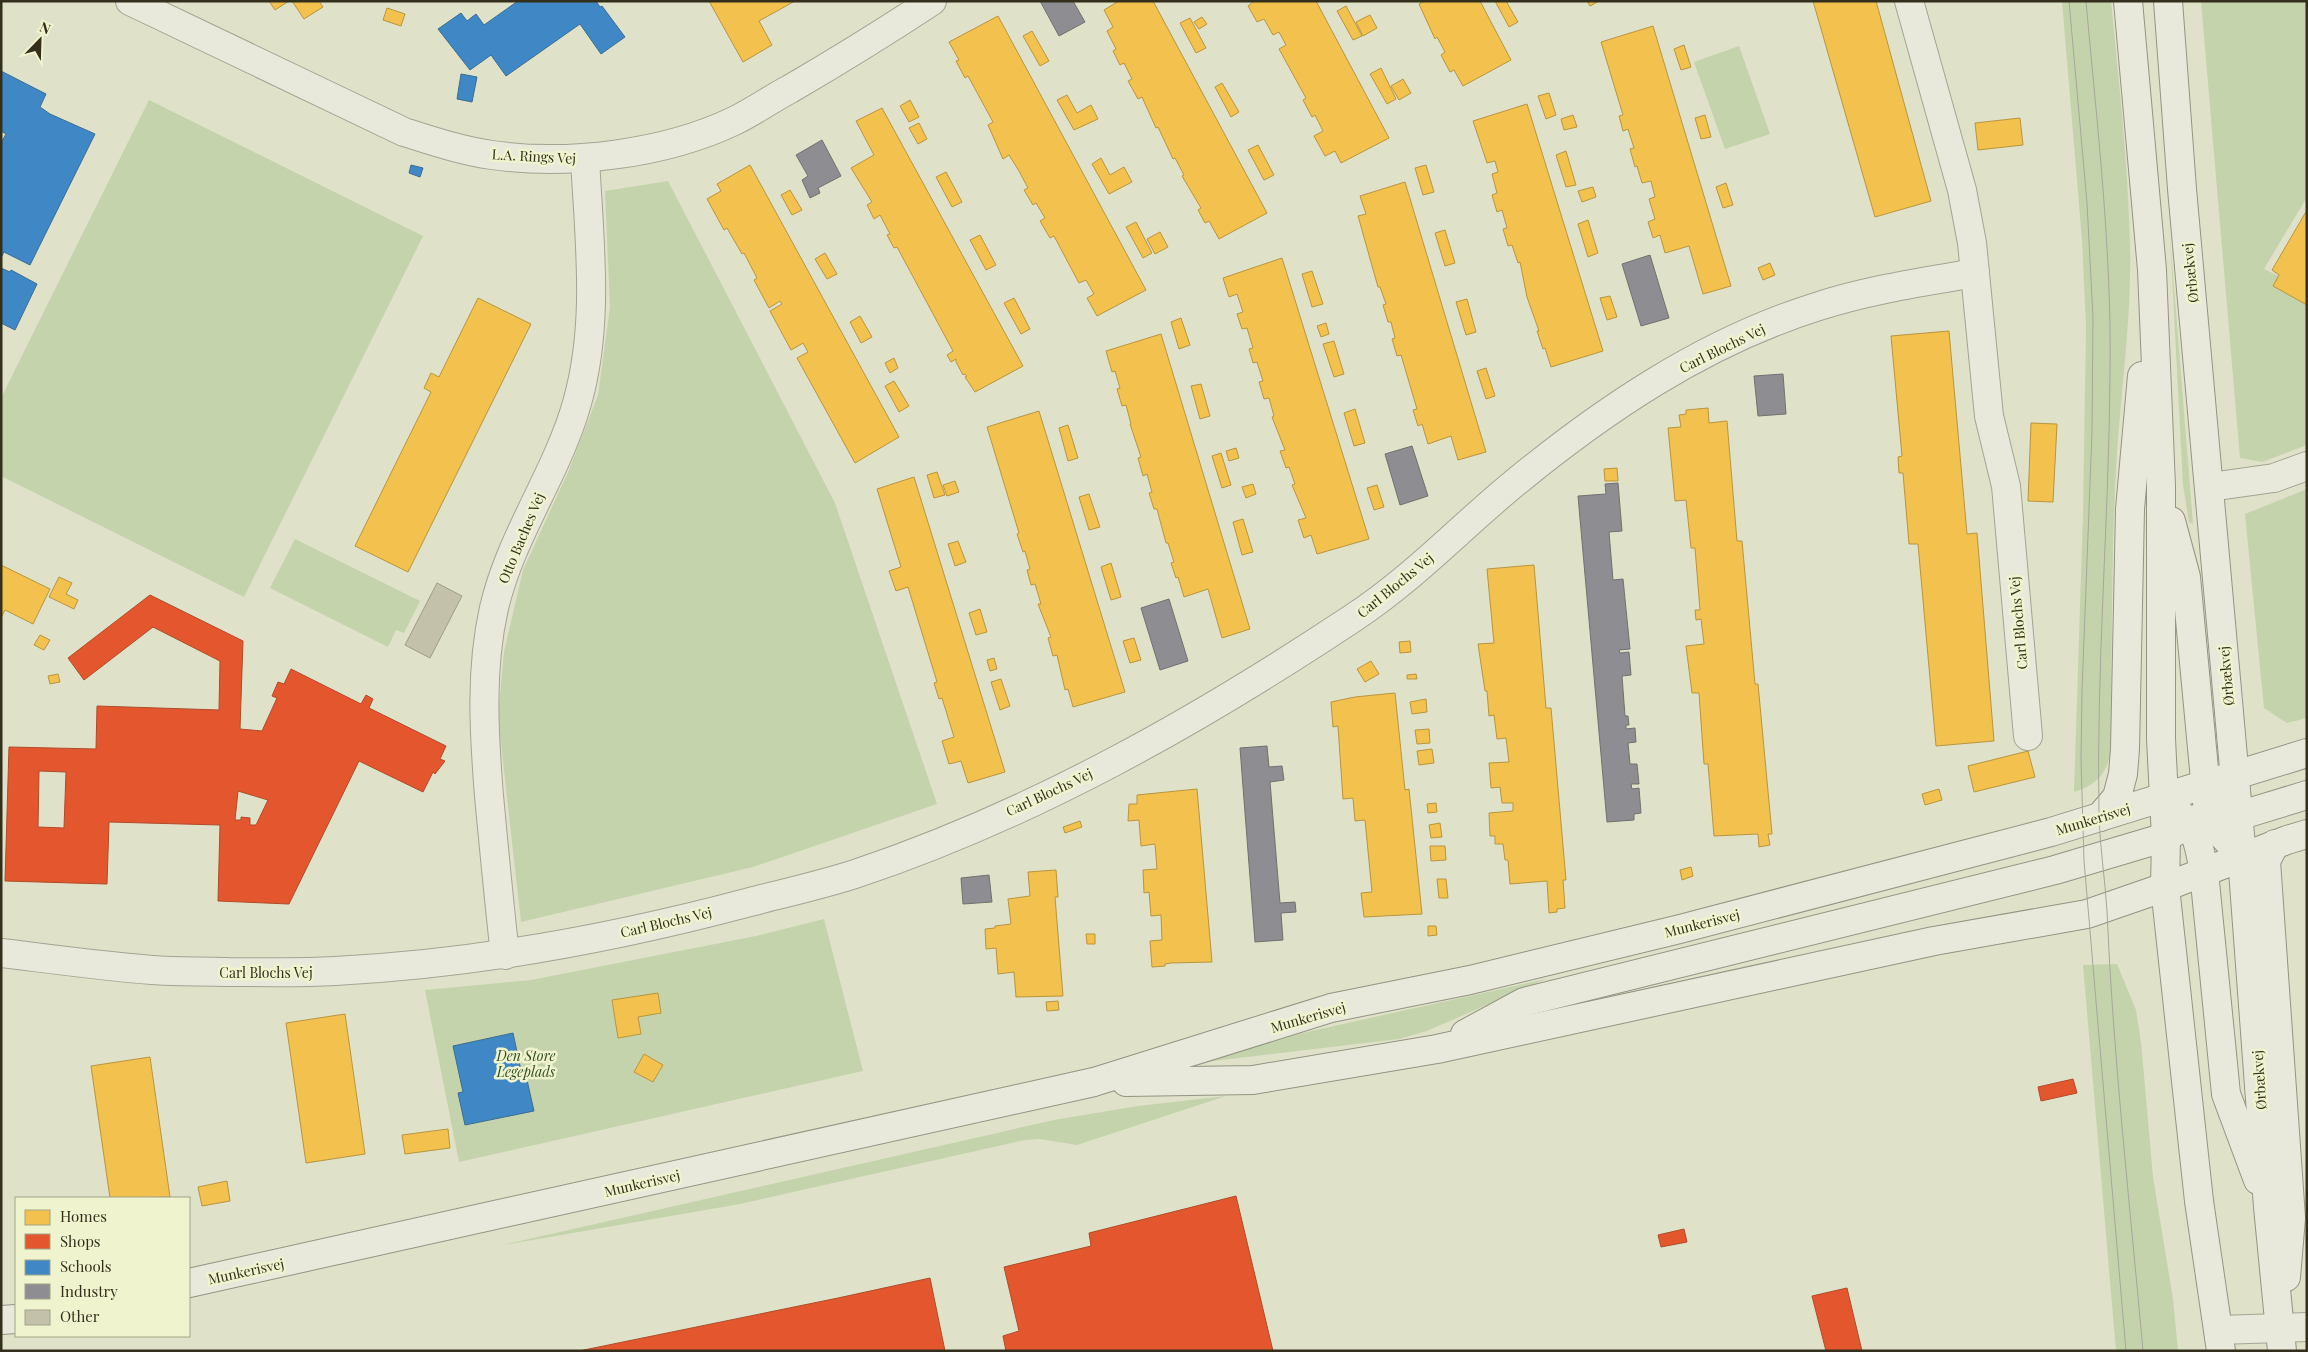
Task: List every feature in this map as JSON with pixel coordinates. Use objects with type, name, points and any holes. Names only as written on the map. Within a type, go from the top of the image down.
[{"type":"main road","name":"L.A. Rings Vej","points":[[130,1],[404,132],[451,147],[493,155],[545,159],[585,158],[642,149],[688,139],[734,121],[859,48],[932,1]]},
{"type":"main road","name":"Carl Blochs Vej","points":[[1909,1],[1962,190],[1972,242],[1989,416],[2006,486],[2028,736]]},
{"type":"main road","points":[[2128,1],[2152,270],[2161,486],[2161,739],[2166,837],[2165,887],[2199,1201],[2220,1340],[2281,1339],[2307,1327]]},
{"type":"main road","name":"Ørbækvej","points":[[2168,1],[2182,189],[2210,487],[2234,776],[2210,824],[2242,857],[2268,1207],[2281,1339]]},
{"type":"main road","name":"Otto Baches Vej","points":[[505,955],[484,729],[488,648],[494,609],[503,576],[518,538],[558,453],[577,403],[583,374],[588,345],[592,294],[585,158]]},
{"type":"main road","points":[[2100,817],[2116,797],[2123,774],[2130,509],[2152,270]]},
{"type":"main road","name":"Carl Blochs Vej","points":[[1,953],[155,970],[338,971],[505,955],[680,921],[853,874],[960,833],[1034,800],[1154,741],[1274,670],[1357,616],[1394,589],[1538,465],[1629,397],[1713,348],[1755,329],[1818,306],[1894,287],[1975,273]]},
{"type":"main road","points":[[2210,487],[2274,478],[2307,466]]},
{"type":"main road","points":[[2161,486],[2186,577],[2204,785],[2210,824],[2204,872],[2226,1094],[2268,1207]]},
{"type":"main road","name":"Munkerisvej","points":[[190,1283],[1094,1082],[1331,1008],[1470,980],[1661,933],[2100,817],[2307,753]]},
{"type":"main road","points":[[1437,1049],[1524,1002],[2054,870],[2307,796]]},
{"type":"main road","points":[[2164,798],[2210,824]]},
{"type":"main road","points":[[2165,887],[2210,824]]},
{"type":"main road","name":"Munkerisvej","points":[[1094,1082],[1253,1080],[1437,1049],[1934,941],[2088,914],[2165,887],[2274,844],[2307,834]]},
{"type":"main road","points":[[2274,844],[2266,861],[2291,1218],[2281,1339]]},
{"type":"green space","points":[[2062,1],[2111,1],[2125,154],[2130,246],[2129,301],[2114,504],[2111,748],[2107,764],[2100,777],[2089,786],[2074,792],[2083,514],[2086,325],[2082,240]]},
{"type":"green space","points":[[2201,1],[2307,1],[2307,197],[2264,269],[2307,290],[2307,445],[2262,462],[2240,458]]},
{"type":"green space","points":[[1739,46],[1770,134],[1725,149],[1694,62]]},
{"type":"green space","points":[[149,100],[423,236],[244,597],[1,476],[1,398]]},
{"type":"green space","points":[[668,181],[835,503],[937,804],[753,867],[521,922],[498,717],[504,652],[523,570],[569,470],[598,395],[610,307],[605,191]]},
{"type":"green space","points":[[2170,237],[2193,524],[2189,522],[2183,485]]},
{"type":"green space","points":[[2307,489],[2307,718],[2287,723],[2264,708],[2245,514]]},
{"type":"green space","points":[[295,539],[420,601],[404,633],[396,630],[388,647],[270,588]]},
{"type":"green space","name":"Den Store Legeplads","points":[[824,919],[863,1071],[459,1162],[425,990],[531,980],[756,936]]},
{"type":"green space","points":[[2117,964],[2136,1010],[2141,1042],[2153,1177],[2173,1299],[2178,1351],[2116,1351],[2083,965]]},
{"type":"green space","points":[[1546,979],[1427,1031],[1399,1039],[1205,1062],[1199,1059],[1203,1055]]},
{"type":"green space","points":[[1226,1096],[1077,1145],[1040,1139],[1025,1140],[740,1204],[503,1245],[1054,1120],[1138,1106]]},
{"type":"building: Homes","points":[[269,1],[289,1],[275,10]]},
{"type":"building: Homes","points":[[292,1],[319,1],[323,7],[304,19]]},
{"type":"building: Homes","points":[[709,1],[795,1],[759,21],[772,45],[743,62]]},
{"type":"building: Homes","points":[[1119,1],[1153,1],[1267,213],[1219,239],[1209,221],[1205,223],[1198,210],[1201,208],[1182,176],[1184,175],[1175,158],[1173,159],[1158,127],[1156,128],[1142,97],[1138,99],[1128,81],[1132,79],[1124,63],[1120,65],[1113,51],[1116,49],[1107,31],[1113,27],[1104,10]]},
{"type":"building: Homes","points":[[1254,1],[1316,1],[1389,138],[1341,163],[1335,151],[1325,156],[1314,136],[1323,131],[1315,115],[1312,117],[1303,100],[1306,98],[1279,49],[1286,45],[1279,32],[1273,35],[1264,19],[1257,22],[1248,6]]},
{"type":"building: Homes","points":[[1425,1],[1480,1],[1511,60],[1463,86],[1454,70],[1450,72],[1441,55],[1445,52],[1437,37],[1435,39],[1419,4]]},
{"type":"building: Homes","points":[[1495,1],[1506,1],[1518,22],[1509,27]]},
{"type":"building: Homes","points":[[1587,1],[1599,1],[1590,6]]},
{"type":"building: Homes","points":[[1813,1],[1876,1],[1931,201],[1875,217]]},
{"type":"building: Homes","points":[[1346,6],[1362,36],[1353,40],[1337,11]]},
{"type":"building: Homes","points":[[387,8],[405,14],[401,26],[383,20]]},
{"type":"building: Homes","points":[[1370,15],[1377,28],[1363,36],[1356,22]]},
{"type":"building: Homes","points":[[998,16],[1146,290],[1097,316],[1087,298],[1094,294],[1086,280],[1079,283],[1054,236],[1050,238],[1040,221],[1045,218],[1036,203],[1033,205],[1024,190],[1028,188],[1019,171],[1009,155],[1003,159],[988,125],[993,122],[968,76],[965,78],[956,61],[959,60],[949,42]]},
{"type":"building: Homes","points":[[1202,17],[1207,24],[1199,29],[1194,22]]},
{"type":"building: Homes","points":[[1190,18],[1206,48],[1196,53],[1180,23]]},
{"type":"building: Homes","points":[[1653,26],[1731,286],[1703,294],[1689,246],[1665,253],[1660,235],[1653,238],[1648,222],[1655,219],[1649,199],[1655,197],[1651,181],[1642,183],[1637,166],[1635,167],[1630,149],[1634,148],[1628,129],[1623,131],[1619,116],[1623,115],[1601,42]]},
{"type":"building: Homes","points":[[1032,31],[1049,61],[1040,66],[1023,36]]},
{"type":"building: Homes","points":[[1684,45],[1691,67],[1681,70],[1674,49]]},
{"type":"building: Homes","points":[[1381,68],[1396,99],[1387,104],[1370,74]]},
{"type":"building: Homes","points":[[1403,79],[1411,93],[1399,100],[1391,86]]},
{"type":"building: Homes","points":[[1222,83],[1239,112],[1231,117],[1215,87]]},
{"type":"building: Homes","points":[[1549,93],[1556,115],[1546,119],[1538,96]]},
{"type":"building: Homes","points":[[1067,95],[1077,113],[1091,105],[1098,119],[1074,130],[1057,100]]},
{"type":"building: Homes","points":[[910,100],[919,117],[909,122],[900,106]]},
{"type":"building: Homes","points":[[1527,104],[1603,351],[1551,367],[1537,331],[1539,331],[1527,297],[1520,262],[1518,263],[1512,245],[1508,246],[1503,229],[1507,228],[1502,210],[1497,212],[1492,195],[1497,193],[1492,174],[1498,172],[1495,161],[1487,163],[1473,121]]},
{"type":"building: Homes","points":[[882,108],[1023,366],[975,392],[965,377],[967,376],[963,375],[956,359],[951,362],[947,355],[953,351],[897,247],[894,248],[887,235],[890,234],[880,215],[874,219],[867,205],[872,202],[851,168],[874,155],[856,121]]},
{"type":"building: Homes","points":[[1573,115],[1577,127],[1564,130],[1561,119]]},
{"type":"building: Homes","points":[[1705,115],[1711,137],[1701,139],[1695,118]]},
{"type":"building: Homes","points":[[2020,118],[2023,145],[1978,150],[1975,123]]},
{"type":"building: Homes","points":[[919,123],[927,139],[918,144],[909,128]]},
{"type":"building: Homes","points":[[1258,145],[1274,175],[1264,180],[1248,150]]},
{"type":"building: Homes","points":[[1566,151],[1576,185],[1566,187],[1556,155]]},
{"type":"building: Homes","points":[[1101,158],[1110,175],[1124,167],[1132,182],[1109,194],[1092,164]]},
{"type":"building: Homes","points":[[750,165],[899,437],[855,463],[797,358],[808,352],[803,343],[791,350],[770,311],[782,304],[780,301],[769,308],[754,280],[757,278],[744,253],[742,254],[727,228],[724,230],[707,199],[721,191],[717,184]]},
{"type":"building: Homes","points":[[1426,165],[1434,192],[1423,195],[1415,168]]},
{"type":"building: Homes","points":[[946,172],[962,202],[952,207],[936,177]]},
{"type":"building: Homes","points":[[1405,182],[1486,452],[1458,460],[1451,436],[1428,444],[1422,424],[1418,426],[1413,410],[1417,409],[1401,355],[1397,356],[1392,339],[1395,338],[1391,322],[1388,322],[1383,305],[1386,304],[1380,287],[1378,287],[1358,216],[1366,214],[1360,196]]},
{"type":"building: Homes","points":[[1726,183],[1733,205],[1723,208],[1716,187]]},
{"type":"building: Homes","points":[[1593,187],[1596,197],[1582,202],[1578,191]]},
{"type":"building: Homes","points":[[790,190],[802,210],[792,215],[781,195]]},
{"type":"building: Homes","points":[[2307,210],[2307,305],[2273,286],[2279,275],[2272,270]]},
{"type":"building: Homes","points":[[1588,220],[1598,253],[1588,257],[1578,224]]},
{"type":"building: Homes","points":[[1136,222],[1152,253],[1143,258],[1126,227]]},
{"type":"building: Homes","points":[[1445,230],[1455,263],[1445,266],[1435,233]]},
{"type":"building: Homes","points":[[1160,232],[1168,247],[1155,254],[1147,239]]},
{"type":"building: Homes","points":[[980,235],[996,265],[986,270],[970,240]]},
{"type":"building: Homes","points":[[825,253],[837,274],[827,279],[815,259]]},
{"type":"building: Homes","points":[[1282,258],[1369,539],[1317,554],[1311,535],[1304,538],[1298,520],[1306,518],[1292,485],[1295,484],[1289,467],[1286,468],[1280,451],[1285,450],[1272,417],[1274,416],[1269,398],[1264,399],[1259,382],[1263,381],[1257,362],[1253,363],[1249,349],[1253,348],[1247,328],[1242,329],[1237,314],[1243,312],[1237,294],[1229,297],[1223,278]]},
{"type":"building: Homes","points":[[1770,263],[1775,275],[1763,280],[1758,268]]},
{"type":"building: Homes","points":[[1312,271],[1323,304],[1312,307],[1302,274]]},
{"type":"building: Homes","points":[[1610,296],[1617,317],[1607,320],[1600,298]]},
{"type":"building: Homes","points":[[478,298],[531,324],[408,572],[355,546],[431,392],[424,388],[431,373],[439,377]]},
{"type":"building: Homes","points":[[1014,298],[1030,329],[1021,334],[1004,303]]},
{"type":"building: Homes","points":[[1467,299],[1476,332],[1466,335],[1456,302]]},
{"type":"building: Homes","points":[[860,316],[872,337],[861,343],[850,322]]},
{"type":"building: Homes","points":[[1181,318],[1190,345],[1179,349],[1171,322]]},
{"type":"building: Homes","points":[[1326,323],[1329,334],[1321,337],[1317,326]]},
{"type":"building: Homes","points":[[1949,331],[1967,534],[1977,533],[1994,741],[1936,746],[1918,544],[1909,544],[1903,473],[1899,473],[1898,457],[1902,456],[1891,336]]},
{"type":"building: Homes","points":[[1161,334],[1250,629],[1222,638],[1208,589],[1184,597],[1178,577],[1176,578],[1171,563],[1174,562],[1168,543],[1166,543],[1157,509],[1154,509],[1149,493],[1152,492],[1147,474],[1143,476],[1138,458],[1141,457],[1126,405],[1122,406],[1117,389],[1120,388],[1115,371],[1112,372],[1106,351]]},
{"type":"building: Homes","points":[[1334,341],[1344,374],[1334,377],[1323,344]]},
{"type":"building: Homes","points":[[894,358],[898,368],[890,373],[885,363]]},
{"type":"building: Homes","points":[[1486,368],[1495,396],[1486,399],[1477,371]]},
{"type":"building: Homes","points":[[894,381],[909,406],[899,412],[885,386]]},
{"type":"building: Homes","points":[[1201,384],[1210,416],[1200,419],[1191,386]]},
{"type":"building: Homes","points":[[1708,408],[1709,423],[1727,421],[1737,541],[1742,541],[1755,684],[1758,684],[1772,834],[1768,834],[1770,845],[1759,847],[1758,834],[1714,836],[1708,764],[1704,764],[1699,693],[1692,693],[1686,646],[1704,644],[1701,619],[1696,620],[1695,610],[1700,610],[1695,548],[1691,548],[1686,500],[1675,501],[1668,428],[1681,427],[1679,415],[1686,414],[1686,410]]},
{"type":"building: Homes","points":[[1355,409],[1365,443],[1354,446],[1344,413]]},
{"type":"building: Homes","points":[[1039,411],[1125,692],[1073,707],[1068,689],[1065,690],[1057,655],[1053,656],[1048,638],[1051,637],[1038,604],[1041,604],[1035,584],[1031,585],[1027,570],[1030,569],[1025,551],[1023,552],[1017,534],[1019,533],[987,427]]},
{"type":"building: Homes","points":[[2031,423],[2057,424],[2053,502],[2028,501]]},
{"type":"building: Homes","points":[[1068,425],[1078,458],[1068,461],[1059,428]]},
{"type":"building: Homes","points":[[1236,448],[1239,458],[1229,461],[1226,451]]},
{"type":"building: Homes","points":[[1221,453],[1231,485],[1222,488],[1212,456]]},
{"type":"building: Homes","points":[[1617,468],[1618,481],[1605,481],[1604,469]]},
{"type":"building: Homes","points":[[937,472],[945,495],[934,498],[927,475]]},
{"type":"building: Homes","points":[[914,477],[1005,772],[968,783],[961,761],[949,764],[942,741],[954,737],[942,698],[939,699],[934,683],[937,682],[908,587],[896,591],[889,571],[901,567],[877,489]]},
{"type":"building: Homes","points":[[955,481],[959,492],[947,496],[943,485]]},
{"type":"building: Homes","points":[[1253,484],[1256,494],[1246,498],[1242,487]]},
{"type":"building: Homes","points":[[1377,485],[1384,507],[1374,510],[1367,488]]},
{"type":"building: Homes","points":[[1089,494],[1100,527],[1089,530],[1079,497]]},
{"type":"building: Homes","points":[[1243,519],[1253,552],[1242,555],[1233,522]]},
{"type":"building: Homes","points":[[958,541],[966,562],[955,566],[948,544]]},
{"type":"building: Homes","points":[[1111,563],[1121,597],[1111,600],[1101,567]]},
{"type":"building: Homes","points":[[1,565],[50,589],[33,624],[5,610],[1,618]]},
{"type":"building: Homes","points":[[1534,565],[1546,708],[1551,708],[1566,880],[1563,880],[1565,908],[1549,913],[1547,881],[1510,884],[1508,860],[1505,860],[1503,844],[1495,844],[1495,836],[1490,836],[1489,813],[1513,811],[1513,803],[1502,803],[1500,787],[1491,788],[1489,763],[1509,762],[1506,738],[1497,739],[1494,715],[1489,716],[1487,691],[1485,691],[1478,644],[1494,643],[1487,569]]},
{"type":"building: Homes","points":[[59,577],[72,583],[66,594],[78,600],[74,609],[49,597]]},
{"type":"building: Homes","points":[[980,609],[987,632],[976,635],[969,613]]},
{"type":"building: Homes","points":[[40,635],[50,640],[44,650],[34,645]]},
{"type":"building: Homes","points":[[1134,638],[1141,660],[1130,663],[1123,641]]},
{"type":"building: Homes","points":[[1410,641],[1411,652],[1400,653],[1399,642]]},
{"type":"building: Homes","points":[[994,658],[997,669],[990,671],[987,660]]},
{"type":"building: Homes","points":[[1371,661],[1379,674],[1365,682],[1357,669]]},
{"type":"building: Homes","points":[[58,674],[60,682],[50,684],[48,676]]},
{"type":"building: Homes","points":[[1416,674],[1417,679],[1407,679],[1407,675]]},
{"type":"building: Homes","points":[[1001,679],[1010,706],[1000,710],[991,682]]},
{"type":"building: Homes","points":[[1395,693],[1405,790],[1409,789],[1422,914],[1364,917],[1361,893],[1372,892],[1365,820],[1355,821],[1353,798],[1343,799],[1338,726],[1333,727],[1331,702],[1355,697]]},
{"type":"building: Homes","points":[[1426,699],[1427,712],[1412,714],[1410,702]]},
{"type":"building: Homes","points":[[1429,729],[1430,743],[1417,744],[1415,730]]},
{"type":"building: Homes","points":[[1432,749],[1434,763],[1419,765],[1417,751]]},
{"type":"building: Homes","points":[[2028,751],[2035,777],[1974,792],[1968,766]]},
{"type":"building: Homes","points":[[1197,789],[1212,962],[1171,963],[1165,964],[1165,966],[1152,967],[1150,941],[1162,940],[1161,915],[1151,916],[1149,892],[1144,893],[1143,870],[1157,869],[1155,844],[1141,846],[1139,820],[1128,821],[1129,804],[1137,804],[1137,795]]},
{"type":"building: Homes","points":[[1939,789],[1942,800],[1925,805],[1922,794]]},
{"type":"building: Homes","points":[[1436,803],[1437,812],[1428,813],[1427,804]]},
{"type":"building: Homes","points":[[1080,821],[1082,827],[1065,833],[1063,827]]},
{"type":"building: Homes","points":[[1440,823],[1442,837],[1431,838],[1429,825]]},
{"type":"building: Homes","points":[[1430,846],[1445,846],[1446,860],[1431,861]]},
{"type":"building: Homes","points":[[1691,867],[1693,876],[1682,880],[1680,870]]},
{"type":"building: Homes","points":[[1056,870],[1058,897],[1055,897],[1063,996],[1016,997],[1014,972],[998,974],[996,948],[986,949],[985,929],[1011,924],[1008,899],[1030,896],[1028,872]]},
{"type":"building: Homes","points":[[1437,879],[1446,879],[1448,898],[1439,898]]},
{"type":"building: Homes","points":[[1428,926],[1436,926],[1437,935],[1428,936]]},
{"type":"building: Homes","points":[[1086,934],[1095,934],[1095,944],[1087,944]]},
{"type":"building: Homes","points":[[658,993],[661,1013],[638,1017],[641,1034],[618,1038],[612,1000]]},
{"type":"building: Homes","points":[[1058,1001],[1059,1010],[1047,1011],[1046,1002]]},
{"type":"building: Homes","points":[[345,1014],[365,1154],[306,1163],[286,1023]]},
{"type":"building: Homes","points":[[644,1054],[663,1065],[653,1082],[634,1072]]},
{"type":"building: Homes","points":[[150,1057],[170,1197],[110,1197],[91,1066]]},
{"type":"building: Homes","points":[[448,1129],[450,1148],[405,1154],[402,1135]]},
{"type":"building: Homes","points":[[227,1181],[230,1201],[202,1206],[198,1187]]},
{"type":"building: Shops","points":[[150,595],[243,641],[240,729],[262,731],[277,698],[272,696],[278,682],[284,684],[291,669],[361,704],[366,695],[373,699],[369,708],[446,746],[440,759],[445,761],[435,774],[433,772],[423,792],[359,761],[289,904],[218,901],[220,825],[109,822],[107,884],[5,881],[9,747],[96,749],[97,706],[219,710],[220,661],[153,627],[84,680],[68,658]],"holes":[[[39,771],[66,772],[64,828],[38,827]],[[238,791],[268,800],[256,825],[250,825],[250,818],[241,817],[241,820],[235,820]]]},
{"type":"building: Shops","points":[[2073,1079],[2077,1093],[2041,1101],[2038,1087]]},
{"type":"building: Shops","points":[[1236,1196],[1273,1351],[1006,1351],[1003,1336],[1019,1331],[1004,1267],[1091,1246],[1089,1233]]},
{"type":"building: Shops","points":[[1684,1229],[1687,1242],[1661,1247],[1658,1235]]},
{"type":"building: Shops","points":[[930,1278],[945,1351],[579,1351],[838,1298]]},
{"type":"building: Shops","points":[[1847,1288],[1862,1351],[1826,1351],[1812,1296]]},
{"type":"building: Schools","points":[[518,1],[596,1],[600,7],[602,6],[625,37],[601,54],[580,24],[506,76],[491,55],[470,70],[438,29],[461,13],[467,21],[476,14],[484,25]]},
{"type":"building: Schools","points":[[1,71],[46,94],[40,107],[50,114],[95,134],[30,265],[4,252],[1,258],[1,143],[6,134],[1,131]]},
{"type":"building: Schools","points":[[461,74],[477,77],[472,102],[457,99]]},
{"type":"building: Schools","points":[[411,165],[423,168],[420,177],[409,173]]},
{"type":"building: Schools","points":[[1,268],[10,272],[11,270],[37,284],[15,330],[1,323]]},
{"type":"building: Schools","points":[[513,1033],[523,1080],[527,1080],[534,1111],[465,1125],[458,1093],[463,1092],[453,1046]]},
{"type":"building: Industry","points":[[1040,1],[1073,1],[1085,22],[1059,36]]},
{"type":"building: Industry","points":[[822,140],[841,176],[818,188],[820,193],[810,198],[802,180],[808,176],[796,155]]},
{"type":"building: Industry","points":[[1650,255],[1669,318],[1641,326],[1622,264]]},
{"type":"building: Industry","points":[[1783,374],[1786,414],[1758,416],[1754,376]]},
{"type":"building: Industry","points":[[1412,446],[1428,496],[1400,505],[1385,454]]},
{"type":"building: Industry","points":[[1618,483],[1622,531],[1609,532],[1613,580],[1623,579],[1630,649],[1619,650],[1620,653],[1629,652],[1631,675],[1622,676],[1625,716],[1628,716],[1629,725],[1626,725],[1626,729],[1635,728],[1636,742],[1628,743],[1630,764],[1637,764],[1639,784],[1631,784],[1632,789],[1639,788],[1641,813],[1634,814],[1634,820],[1607,822],[1578,496],[1606,494],[1605,484]]},
{"type":"building: Industry","points":[[1169,599],[1188,661],[1160,670],[1141,608]]},
{"type":"building: Industry","points":[[1267,746],[1269,767],[1282,766],[1284,780],[1270,782],[1280,903],[1295,902],[1296,912],[1281,913],[1283,940],[1255,942],[1240,748]]},
{"type":"building: Industry","points":[[989,875],[992,902],[963,904],[961,878]]},
{"type":"building: Other","points":[[437,583],[462,596],[430,658],[405,645]]},
{"type":"tram line","points":[[2069,1],[2087,203],[2093,317],[2092,432],[2082,691],[2081,759],[2084,861],[2126,1351]]},
{"type":"tram line","points":[[2086,1],[2103,188],[2110,327],[2109,429],[2099,705],[2100,840],[2107,911],[2118,1076],[2143,1351]]}]
